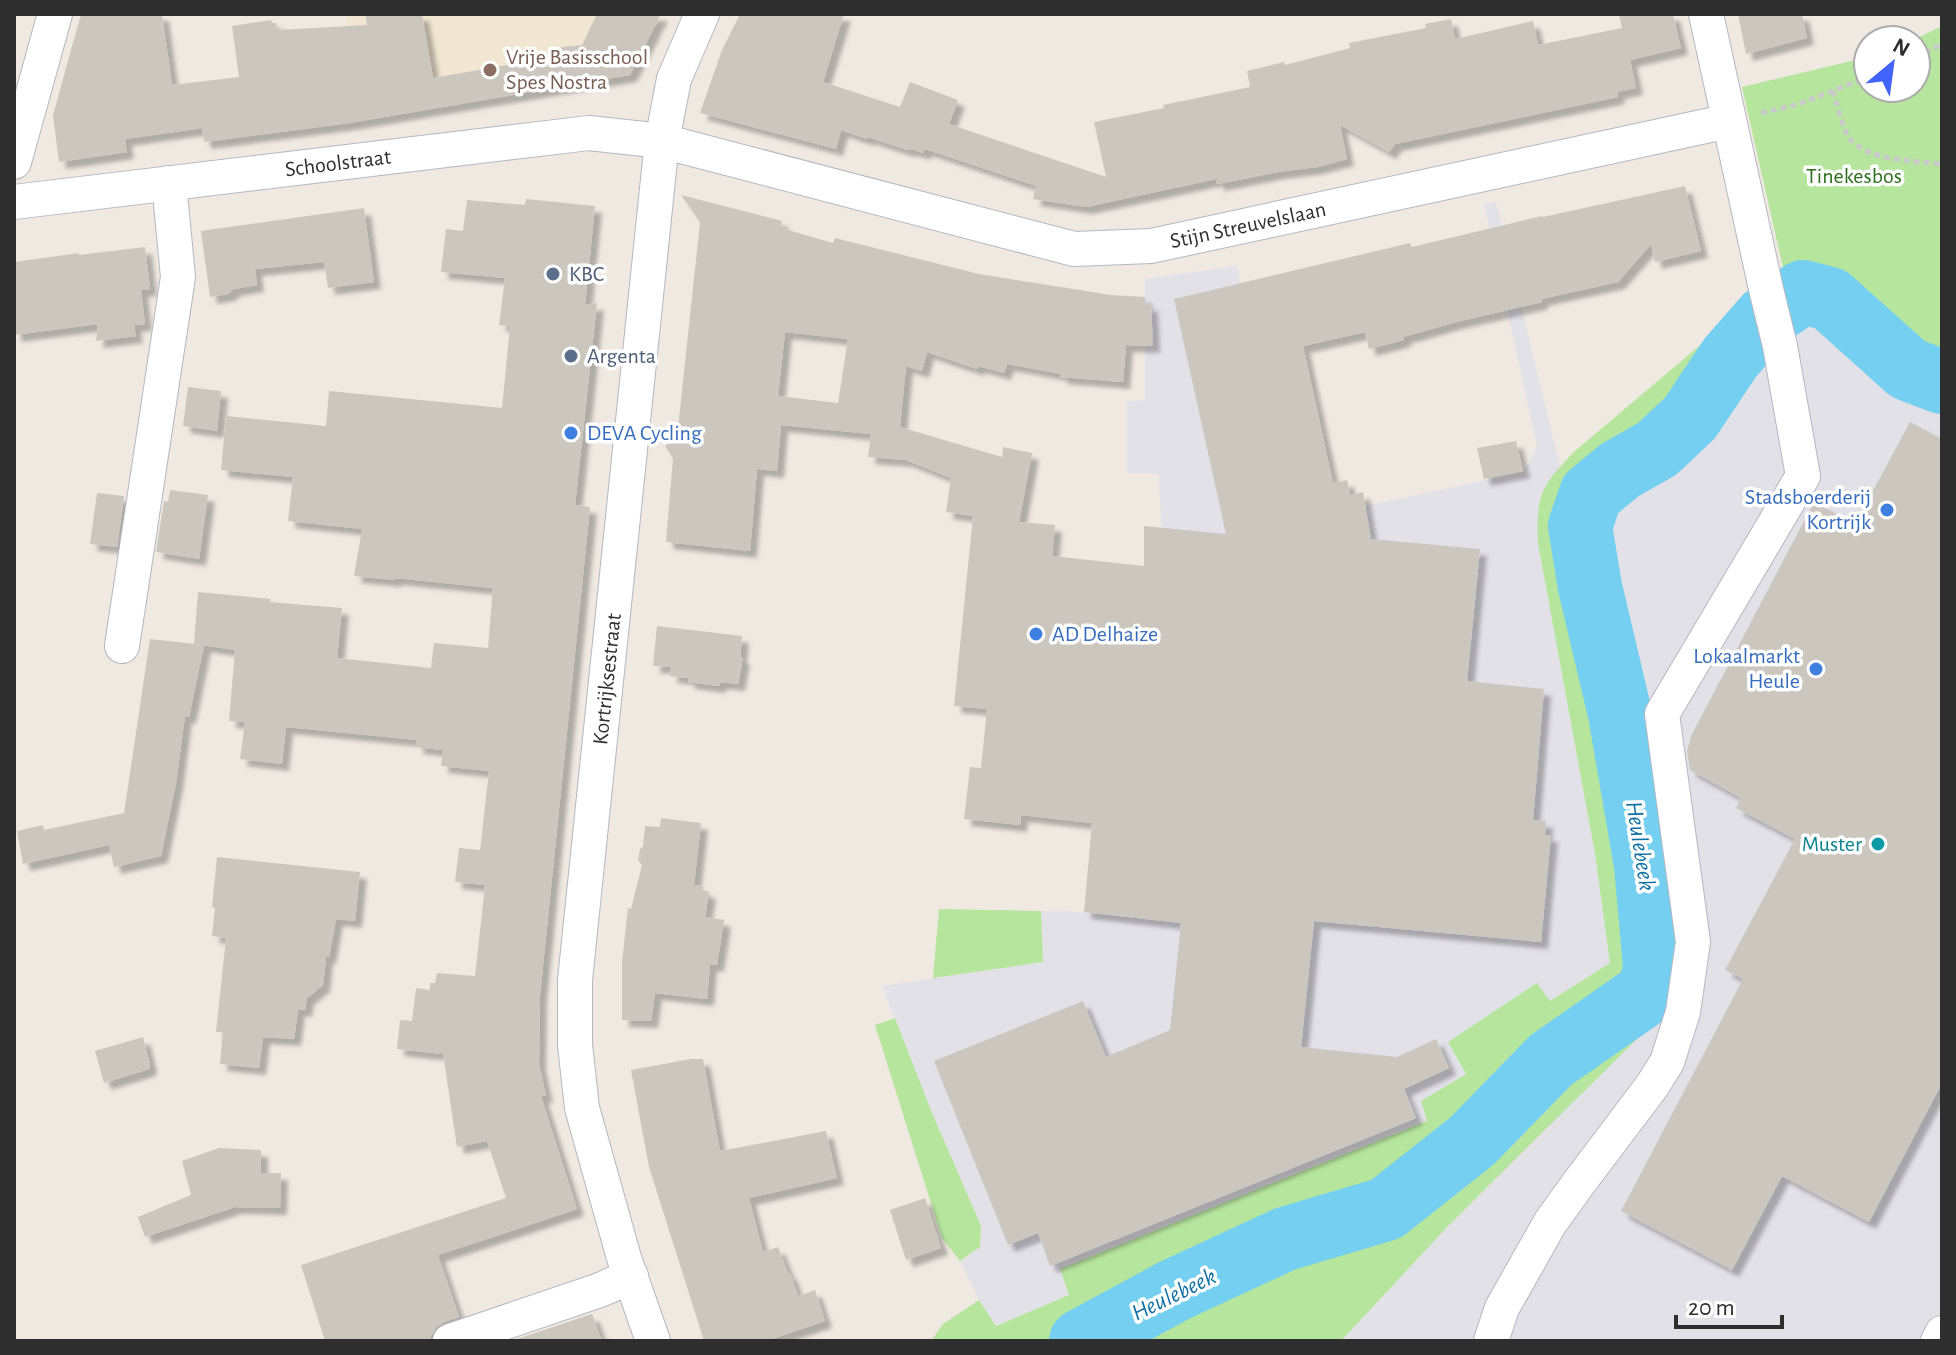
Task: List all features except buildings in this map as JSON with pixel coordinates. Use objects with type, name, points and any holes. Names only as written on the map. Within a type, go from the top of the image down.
[{"type":"street","points":[[14,162],[55,14]]},
{"type":"street","name":"Kortrijksestraat","points":[[653,1341],[582,1108],[575,1045],[575,980],[662,141],[674,79],[702,14]]},
{"type":"street","points":[[1491,1341],[1502,1308],[1550,1223],[1667,1062],[1683,1012],[1693,942],[1662,714],[1803,476],[1780,346],[1706,14]]},
{"type":"street","name":"Stijn Streuvelslaan","points":[[662,141],[1074,249],[1151,246],[1729,121]]},
{"type":"street","name":"Schoolstraat","points":[[14,202],[589,133],[662,141]]},
{"type":"street","points":[[122,646],[178,277],[169,183]]},
{"type":"street","points":[[450,1341],[600,1290],[631,1276]]},
{"type":"street","points":[[1938,1341],[1942,1333]]},
{"type":"path","points":[[1729,121],[1799,104],[1852,83]]},
{"type":"path","points":[[1833,91],[1849,139],[1869,152],[1899,160],[1942,164]]},
{"type":"shaded area","name":"Vrije Basisschool Spes Nostra","points":[[346,14],[661,14],[630,75],[378,117],[347,66]]},
{"type":"shaded area","points":[[1496,202],[1560,467],[1540,495],[1538,543],[1595,854],[1610,963],[1549,1002],[1537,984],[1448,1042],[1466,1074],[1421,1101],[1427,1121],[1061,1269],[1069,1295],[996,1326],[960,1261],[969,1257],[981,1226],[882,986],[1043,962],[1041,911],[1129,917],[1163,568],[1159,474],[1127,473],[1127,401],[1145,400],[1145,279],[1237,266],[1291,522],[1524,472],[1537,446],[1484,204]]},
{"type":"shaded area","points":[[1801,319],[1942,403],[1942,1341],[1341,1341],[1449,1225],[1641,1035],[1674,993],[1680,938],[1632,717],[1625,644],[1611,579],[1607,528],[1615,506],[1701,446],[1751,377],[1761,346]]},
{"type":"green space","name":"Tinekesbos","points":[[1942,26],[1942,365],[1928,364],[1825,274],[1811,272],[1787,285],[1742,87],[1852,61],[1852,104],[1932,104],[1932,31]]},
{"type":"green space","points":[[1724,325],[1741,328],[1761,346],[1751,377],[1701,446],[1615,505],[1607,528],[1611,579],[1625,644],[1632,717],[1680,938],[1634,945],[1640,981],[1625,998],[1531,1065],[1489,1101],[1426,1165],[1266,1230],[1047,1341],[931,1341],[943,1324],[979,1300],[996,1326],[1069,1295],[1060,1269],[1427,1121],[1421,1101],[1466,1074],[1448,1042],[1537,983],[1550,1001],[1610,963],[1595,854],[1538,543],[1538,513],[1548,483],[1575,451]]},
{"type":"green space","points":[[939,909],[1041,911],[1043,962],[933,978]]},
{"type":"green space","points":[[895,1018],[981,1226],[980,1247],[960,1261],[942,1238],[875,1025]]},
{"type":"green space","points":[[1629,1018],[1641,1035],[1449,1225],[1341,1341],[1100,1341],[1196,1293],[1427,1201],[1544,1082]]},
{"type":"waterway","name":"Heulebeek","points":[[1081,1341],[1175,1290],[1285,1239],[1386,1209],[1472,1141],[1551,1060],[1650,991],[1655,967],[1646,865],[1620,714],[1590,587],[1580,526],[1591,494],[1620,470],[1657,449],[1690,418],[1730,358],[1765,318],[1803,292],[1830,299],[1908,369],[1942,382]]},
{"type":"place","name":"Vrije Basisschool Spes Nostra","points":[[490,70]]},
{"type":"place","name":"KBC","points":[[553,274]]},
{"type":"place","name":"Argenta","points":[[571,356]]},
{"type":"place","name":"DEVA Cycling","points":[[571,433]]},
{"type":"place","name":"Stadsboerderij Kortrijk","points":[[1887,510]]},
{"type":"place","name":"AD Delhaize","points":[[1036,634]]},
{"type":"place","name":"Lokaalmarkt Heule","points":[[1816,669]]},
{"type":"place","name":"Muster","points":[[1878,844]]}]
